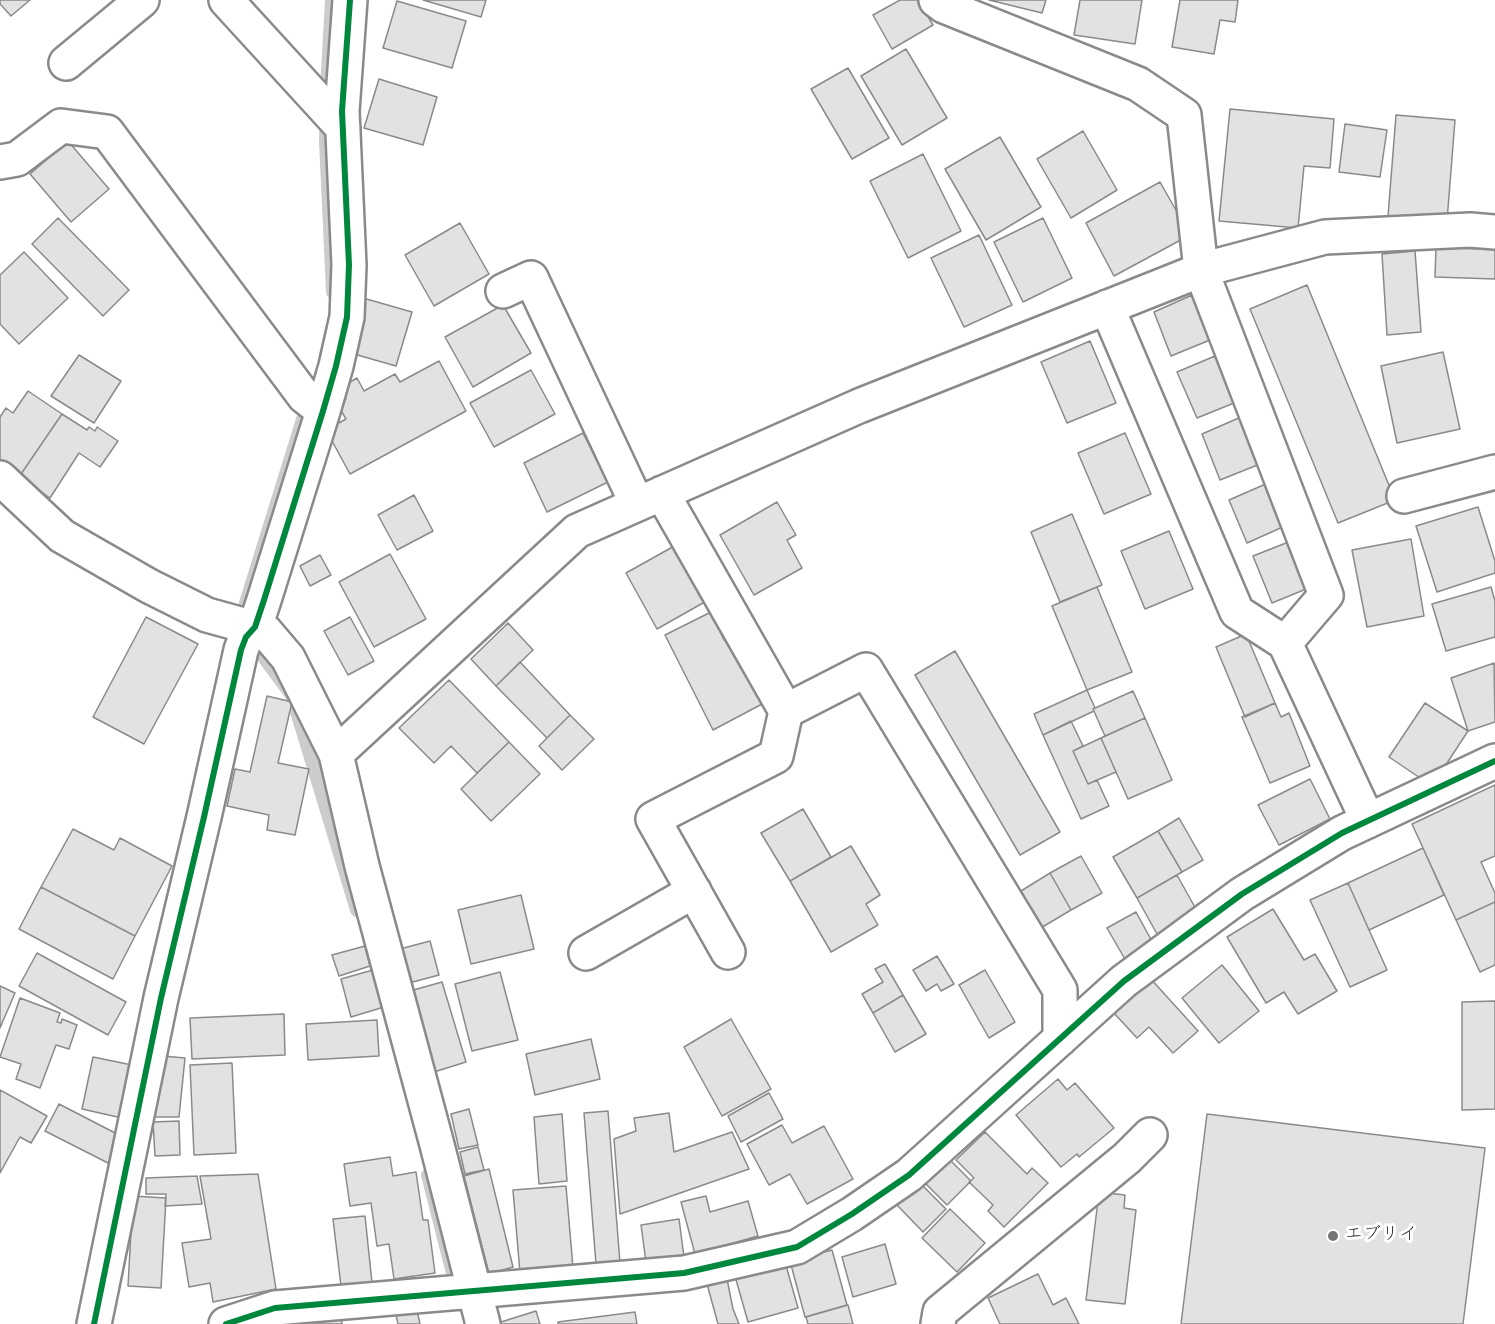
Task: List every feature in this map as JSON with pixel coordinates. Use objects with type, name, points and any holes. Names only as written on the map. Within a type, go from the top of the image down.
[{"type":"street","points":[[66,63],[142,0]]},
{"type":"street","points":[[226,0],[341,126]]},
{"type":"street","points":[[94,1324],[161,998],[241,650],[246,637],[255,627],[314,403],[336,366],[347,317],[349,265],[341,126],[350,0]]},
{"type":"street","points":[[942,2],[1138,84],[1184,115],[1201,270],[1326,596],[1285,643]]},
{"type":"street","points":[[0,162],[17,159],[61,126],[107,132],[314,403]]},
{"type":"street","points":[[336,754],[577,531],[859,406],[1201,270],[1326,237],[1470,230],[1495,232]]},
{"type":"street","points":[[503,291],[531,278],[650,499],[786,711],[776,756],[653,819],[729,952]]},
{"type":"street","points":[[1107,306],[1237,612],[1285,643],[1368,821]]},
{"type":"street","points":[[1404,496],[1495,472]]},
{"type":"street","points":[[0,478],[62,536],[149,586],[207,615],[265,631],[288,658],[336,754],[362,866],[436,1141],[462,1293],[483,1324]]},
{"type":"street","points":[[786,711],[866,670],[1060,990],[1060,1039]]},
{"type":"street","points":[[225,1324],[275,1308],[684,1273],[797,1247],[852,1214],[909,1175],[1124,981],[1242,894],[1342,833],[1495,761]]},
{"type":"street","points":[[586,953],[694,891]]},
{"type":"street","points":[[938,1324],[940,1312],[1127,1158],[1150,1135]]},
{"type":"building","points":[[0,0],[30,0],[11,16],[0,4]]},
{"type":"building","points":[[423,0],[486,0],[481,17]]},
{"type":"building","points":[[900,0],[918,0],[933,25],[892,49],[873,15]]},
{"type":"building","points":[[989,0],[1046,0],[1042,13]]},
{"type":"building","points":[[1080,0],[1142,0],[1135,44],[1074,35]]},
{"type":"building","points":[[1180,0],[1238,0],[1235,22],[1220,20],[1214,54],[1172,47]]},
{"type":"building","points":[[397,1],[466,21],[452,68],[383,48]]},
{"type":"building","points":[[906,49],[947,118],[902,145],[861,76]]},
{"type":"building","points":[[848,68],[889,138],[852,159],[811,89]]},
{"type":"building","points":[[379,79],[437,97],[423,145],[364,128]]},
{"type":"building","points":[[1230,109],[1334,119],[1330,168],[1304,166],[1298,228],[1219,221]]},
{"type":"building","points":[[1396,115],[1455,120],[1447,221],[1388,216]]},
{"type":"building","points":[[1345,124],[1387,130],[1380,177],[1339,172]]},
{"type":"building","points":[[1083,131],[1117,190],[1071,218],[1037,159]]},
{"type":"building","points":[[1000,137],[1041,207],[986,240],[945,169]]},
{"type":"building","points":[[68,141],[109,189],[71,222],[30,174]]},
{"type":"building","points":[[923,154],[961,231],[908,258],[870,181]]},
{"type":"building","points":[[1160,182],[1190,235],[1114,276],[1086,223]]},
{"type":"building","points":[[58,218],[129,290],[103,316],[32,244]]},
{"type":"building","points":[[1043,218],[1072,278],[1023,302],[994,242]]},
{"type":"building","points":[[460,223],[489,274],[434,306],[405,255]]},
{"type":"building","points":[[979,235],[1012,305],[964,327],[931,258]]},
{"type":"building","points":[[1436,248],[1495,249],[1495,279],[1435,277]]},
{"type":"building","points":[[1415,251],[1421,332],[1387,335],[1382,254]]},
{"type":"building","points":[[24,252],[68,298],[19,344],[0,324],[0,275]]},
{"type":"building","points":[[1307,285],[1395,500],[1338,523],[1250,309]]},
{"type":"building","points":[[1192,295],[1210,340],[1171,356],[1154,312]]},
{"type":"building","points":[[363,298],[412,312],[396,366],[347,352]]},
{"type":"building","points":[[503,305],[531,353],[473,387],[445,337]]},
{"type":"building","points":[[1090,341],[1116,403],[1067,423],[1041,362]]},
{"type":"building","points":[[1443,352],[1460,429],[1397,443],[1381,366]]},
{"type":"building","points":[[79,355],[121,381],[94,423],[51,396]]},
{"type":"building","points":[[1215,356],[1234,403],[1197,418],[1177,372]]},
{"type":"building","points":[[439,361],[466,411],[350,474],[326,430],[346,419],[337,404],[346,399],[340,388],[357,378],[364,391],[395,374],[400,382]]},
{"type":"building","points":[[531,370],[555,414],[494,447],[470,403]]},
{"type":"building","points":[[28,391],[62,414],[19,477],[0,464],[0,417],[6,408],[13,413]]},
{"type":"building","points":[[62,414],[87,430],[89,427],[95,431],[97,427],[118,441],[100,467],[79,453],[50,498],[19,477]]},
{"type":"building","points":[[1241,417],[1260,464],[1220,480],[1202,434]]},
{"type":"building","points":[[583,433],[608,482],[547,512],[524,463]]},
{"type":"building","points":[[1125,433],[1151,494],[1104,514],[1078,453]]},
{"type":"building","points":[[1268,483],[1285,526],[1247,543],[1229,500]]},
{"type":"building","points":[[414,495],[433,531],[397,550],[378,515]]},
{"type":"building","points":[[777,502],[796,535],[787,540],[802,568],[754,595],[720,535]]},
{"type":"building","points":[[1478,507],[1495,561],[1495,573],[1437,592],[1416,526]]},
{"type":"building","points":[[1072,514],[1102,585],[1060,602],[1031,532]]},
{"type":"building","points":[[1169,531],[1193,589],[1145,609],[1121,551]]},
{"type":"building","points":[[1411,539],[1424,616],[1367,627],[1352,550]]},
{"type":"building","points":[[685,540],[717,595],[657,629],[626,573]]},
{"type":"building","points":[[1291,541],[1311,587],[1272,603],[1253,556]]},
{"type":"building","points":[[390,554],[426,619],[374,647],[339,582]]},
{"type":"building","points":[[320,555],[331,575],[310,586],[300,566]]},
{"type":"building","points":[[1097,587],[1132,672],[1087,690],[1052,606]]},
{"type":"building","points":[[1491,587],[1495,601],[1495,637],[1446,651],[1432,604]]},
{"type":"building","points":[[711,612],[724,640],[731,637],[764,703],[713,730],[665,635]]},
{"type":"building","points":[[146,617],[198,644],[144,744],[93,717]]},
{"type":"building","points":[[350,617],[374,661],[348,675],[324,631]]},
{"type":"building","points":[[508,623],[533,650],[496,686],[471,659]]},
{"type":"building","points":[[1246,634],[1275,703],[1245,717],[1216,647]]},
{"type":"building","points":[[955,651],[1060,832],[1020,855],[915,675]]},
{"type":"building","points":[[520,662],[570,715],[547,738],[496,686]]},
{"type":"building","points":[[1494,663],[1495,722],[1468,731],[1451,678]]},
{"type":"building","points":[[449,680],[509,742],[477,773],[451,746],[434,763],[399,728]]},
{"type":"building","points":[[1087,690],[1095,708],[1094,711],[1043,735],[1034,714]]},
{"type":"building","points":[[1133,691],[1145,718],[1105,736],[1093,709]]},
{"type":"building","points":[[267,696],[292,702],[278,763],[309,769],[295,835],[267,830],[269,815],[227,806],[235,769],[250,772]]},
{"type":"building","points":[[1275,703],[1281,717],[1289,713],[1310,766],[1270,783],[1242,717]]},
{"type":"building","points":[[1425,703],[1468,731],[1432,786],[1389,757]]},
{"type":"building","points":[[570,715],[594,739],[562,770],[539,746]]},
{"type":"building","points":[[1145,718],[1172,780],[1128,799],[1101,738]]},
{"type":"building","points":[[1071,721],[1083,746],[1073,751],[1088,784],[1097,780],[1109,806],[1081,819],[1043,735]]},
{"type":"building","points":[[1101,738],[1116,772],[1088,784],[1073,751]]},
{"type":"building","points":[[509,742],[540,774],[491,821],[461,789]]},
{"type":"building","points":[[1310,779],[1330,819],[1279,845],[1258,805]]},
{"type":"building","points":[[1495,785],[1495,856],[1481,862],[1495,893],[1495,902],[1456,920],[1412,824]]},
{"type":"building","points":[[803,809],[831,857],[790,881],[761,833]]},
{"type":"building","points":[[1179,818],[1203,860],[1182,872],[1158,831]]},
{"type":"building","points":[[73,829],[114,850],[120,838],[172,866],[135,936],[41,887]]},
{"type":"building","points":[[1158,831],[1182,872],[1137,898],[1113,857]]},
{"type":"building","points":[[851,846],[880,895],[866,904],[878,925],[831,952],[790,881]]},
{"type":"building","points":[[1423,848],[1444,895],[1369,930],[1348,883]]},
{"type":"building","points":[[1081,856],[1102,893],[1071,910],[1050,873]]},
{"type":"building","points":[[1050,873],[1071,910],[1029,935],[1008,899]]},
{"type":"building","points":[[1177,875],[1197,911],[1157,934],[1137,898]]},
{"type":"building","points":[[1348,883],[1387,970],[1350,987],[1310,900]]},
{"type":"building","points":[[41,887],[135,936],[113,979],[19,929]]},
{"type":"building","points":[[521,895],[534,949],[471,964],[458,910]]},
{"type":"building","points":[[1495,902],[1495,965],[1480,972],[1456,920]]},
{"type":"building","points":[[1273,909],[1304,960],[1315,954],[1337,991],[1298,1014],[1284,992],[1266,1003],[1227,937]]},
{"type":"building","points":[[1136,912],[1154,945],[1126,961],[1107,928]]},
{"type":"building","points":[[430,941],[439,975],[409,983],[400,949]]},
{"type":"building","points":[[365,946],[370,966],[339,976],[332,955]]},
{"type":"building","points":[[37,953],[126,1002],[108,1035],[19,986]]},
{"type":"building","points":[[937,956],[954,984],[941,991],[937,984],[926,991],[913,970]]},
{"type":"building","points":[[885,964],[903,995],[873,1013],[862,994],[883,982],[875,969]]},
{"type":"building","points":[[1222,965],[1259,1011],[1219,1043],[1182,998]]},
{"type":"building","points":[[373,970],[384,1007],[351,1017],[341,979]]},
{"type":"building","points":[[985,970],[1015,1022],[989,1038],[959,985]]},
{"type":"building","points":[[500,972],[518,1040],[472,1051],[455,984]]},
{"type":"building","points":[[1150,978],[1198,1031],[1173,1053],[1149,1027],[1137,1038],[1113,1012]]},
{"type":"building","points":[[442,982],[466,1062],[434,1072],[410,991]]},
{"type":"building","points":[[0,986],[15,993],[0,1028]]},
{"type":"building","points":[[903,995],[926,1034],[895,1052],[873,1013]]},
{"type":"building","points":[[20,998],[60,1013],[57,1022],[61,1023],[62,1019],[77,1025],[69,1049],[56,1045],[40,1088],[16,1079],[21,1064],[0,1057]]},
{"type":"building","points":[[1495,1001],[1495,1109],[1462,1110],[1462,1002]]},
{"type":"building","points":[[284,1014],[285,1055],[192,1059],[190,1018]]},
{"type":"building","points":[[731,1019],[771,1089],[722,1116],[684,1047]]},
{"type":"building","points":[[377,1020],[379,1056],[308,1060],[306,1024]]},
{"type":"building","points":[[591,1039],[600,1079],[535,1095],[526,1054]]},
{"type":"building","points":[[163,1056],[185,1058],[179,1117],[153,1117]]},
{"type":"building","points":[[93,1057],[132,1065],[122,1118],[82,1109]]},
{"type":"building","points":[[232,1063],[236,1153],[194,1155],[190,1065]]},
{"type":"building","points":[[1058,1079],[1067,1090],[1075,1083],[1114,1128],[1079,1157],[1077,1154],[1061,1167],[1016,1115]]},
{"type":"building","points":[[0,1090],[47,1116],[31,1143],[20,1137],[0,1173]]},
{"type":"building","points":[[769,1093],[783,1119],[741,1142],[728,1116]]},
{"type":"building","points":[[59,1104],[121,1136],[108,1163],[45,1131]]},
{"type":"building","points":[[469,1109],[478,1145],[459,1149],[451,1114]]},
{"type":"building","points":[[608,1111],[620,1263],[596,1264],[584,1113]]},
{"type":"building","points":[[669,1113],[674,1152],[732,1132],[749,1169],[620,1214],[614,1139],[636,1131],[634,1118]]},
{"type":"building","points":[[562,1114],[567,1181],[539,1184],[534,1117]]},
{"type":"building","name":"エブリイ","points":[[1207,1114],[1485,1148],[1463,1324],[1181,1324]]},
{"type":"building","points":[[179,1121],[180,1155],[155,1156],[153,1122]]},
{"type":"building","points":[[782,1125],[792,1143],[824,1126],[853,1179],[807,1204],[790,1174],[769,1185],[747,1144]]},
{"type":"building","points":[[985,1132],[1027,1174],[1032,1168],[1048,1183],[1004,1227],[988,1211],[993,1205],[969,1182],[974,1178],[956,1160]]},
{"type":"building","points":[[478,1147],[484,1170],[465,1174],[460,1152]]},
{"type":"building","points":[[390,1157],[393,1176],[416,1172],[423,1220],[428,1220],[435,1273],[394,1279],[389,1244],[377,1246],[371,1203],[350,1206],[344,1164]]},
{"type":"building","points":[[947,1157],[971,1181],[947,1205],[923,1181]]},
{"type":"building","points":[[489,1169],[513,1267],[489,1274],[464,1176]]},
{"type":"building","points":[[258,1174],[276,1289],[213,1302],[210,1283],[189,1287],[182,1243],[211,1239],[200,1176]]},
{"type":"building","points":[[197,1176],[202,1204],[165,1206],[166,1194],[146,1194],[146,1178]]},
{"type":"building","points":[[919,1182],[946,1209],[923,1232],[897,1205]]},
{"type":"building","points":[[566,1186],[573,1268],[520,1273],[513,1190]]},
{"type":"building","points":[[1099,1192],[1125,1195],[1124,1208],[1136,1210],[1125,1304],[1086,1300]]},
{"type":"building","points":[[133,1196],[166,1198],[161,1288],[128,1286]]},
{"type":"building","points":[[706,1196],[710,1212],[748,1201],[758,1236],[695,1254],[681,1202]]},
{"type":"building","points":[[950,1209],[985,1243],[957,1272],[922,1238]]},
{"type":"building","points":[[365,1216],[372,1283],[341,1286],[333,1219]]},
{"type":"building","points":[[679,1219],[684,1257],[646,1262],[641,1225]]},
{"type":"building","points":[[885,1244],[896,1284],[853,1297],[842,1257]]},
{"type":"building","points":[[832,1250],[847,1305],[805,1317],[790,1261]]},
{"type":"building","points":[[785,1262],[798,1308],[748,1322],[735,1276]]},
{"type":"building","points":[[1038,1274],[1053,1305],[1066,1298],[1079,1324],[1000,1324],[988,1298]]},
{"type":"building","points":[[727,1279],[733,1309],[739,1324],[718,1324],[707,1284]]},
{"type":"building","points":[[848,1305],[853,1324],[808,1324],[806,1317]]},
{"type":"building","points":[[416,1306],[420,1324],[398,1324],[395,1311]]},
{"type":"building","points":[[340,1310],[342,1324],[281,1324]]},
{"type":"building","points":[[536,1311],[540,1324],[501,1324],[501,1322]]},
{"type":"building","points":[[635,1312],[637,1324],[558,1324],[558,1322]]},
{"type":"waterway","points":[[332,0],[326,141],[333,292]]},
{"type":"waterway","points":[[246,603],[309,400]]},
{"type":"waterway","points":[[261,653],[292,695],[357,910]]},
{"type":"waterway","points":[[428,1175],[458,1293]]},
{"type":"cycle path","points":[[94,1324],[161,998],[241,650],[246,637],[255,627],[264,600],[323,411],[347,317],[349,265],[342,111],[350,0]]},
{"type":"cycle path","points":[[226,1324],[275,1308],[684,1273],[797,1247],[852,1214],[909,1175],[1124,981],[1242,894],[1342,833],[1495,761]]},
{"type":"place","name":"エブリイ","points":[[1333,1236]]}]
